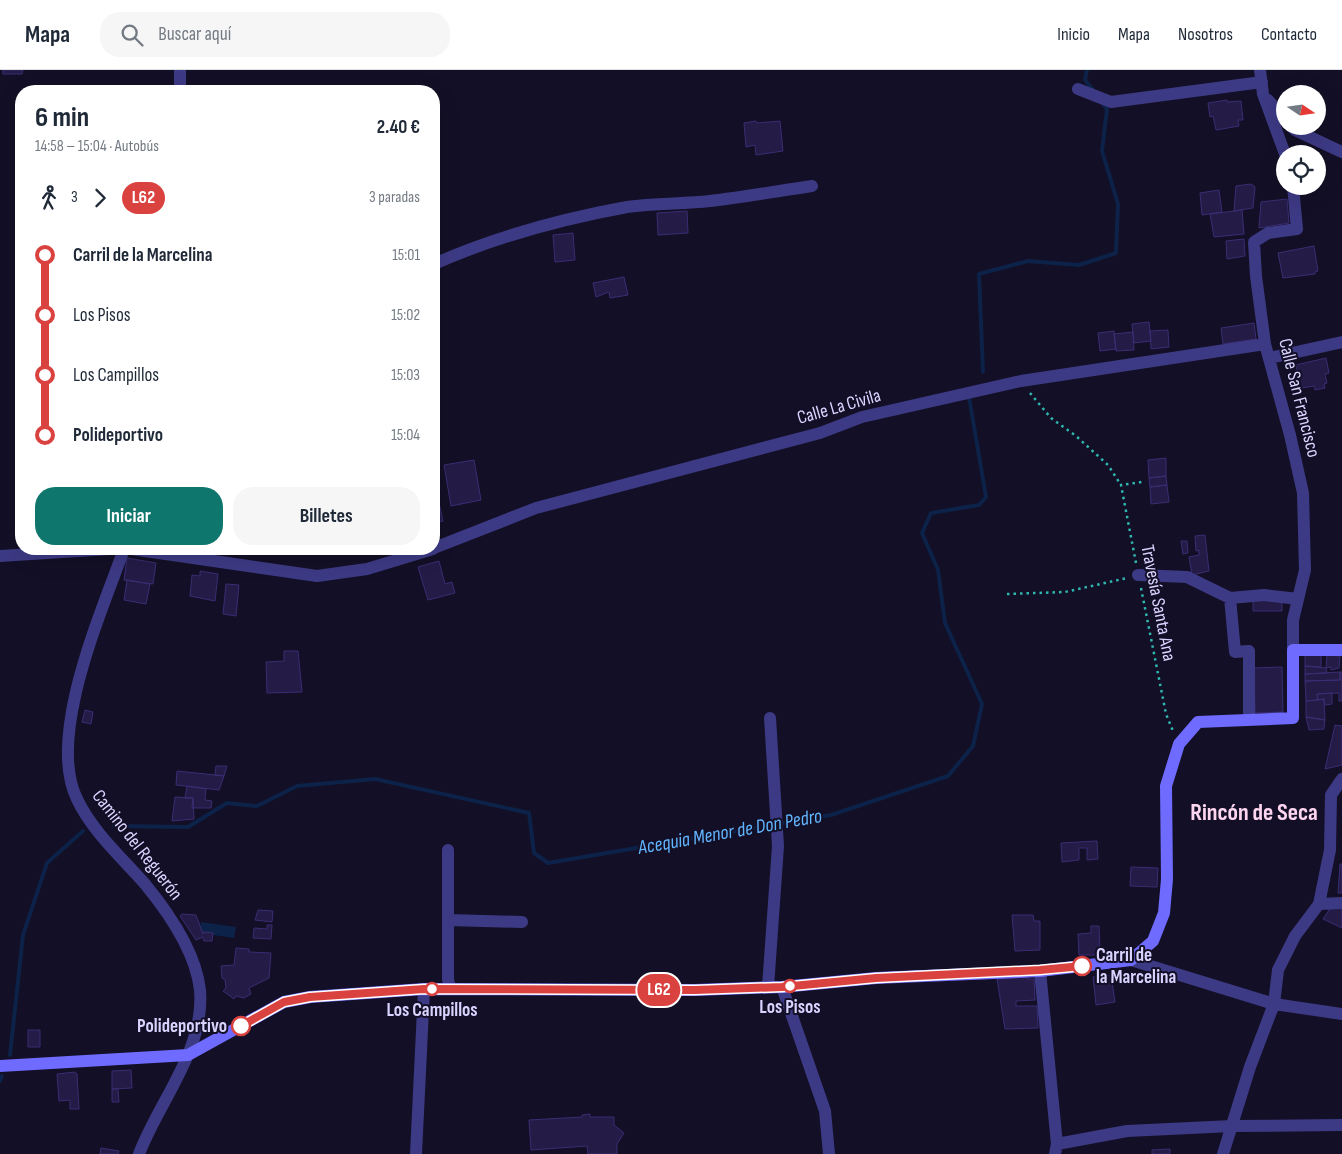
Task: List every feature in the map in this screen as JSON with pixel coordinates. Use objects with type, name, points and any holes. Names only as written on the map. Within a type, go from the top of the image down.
[{"type":"main road","points":[[0,1066],[188,1055],[284,1002],[310,997],[424,989],[695,990],[782,987],[876,978],[1040,970],[1131,960],[1153,941],[1164,913],[1167,879],[1166,786],[1179,744],[1198,722],[1293,718],[1293,650],[1342,650]]},
{"type":"street","points":[[180,70],[180,85]]},
{"type":"street","points":[[1078,89],[1111,102],[1262,82]]},
{"type":"street","points":[[1262,82],[1276,105]]},
{"type":"street","points":[[1262,82],[1282,145]]},
{"type":"street","points":[[1306,135],[1342,152]]},
{"type":"street","points":[[440,262],[509,236],[625,208],[660,202],[709,201],[812,186]]},
{"type":"street","name":"Calle San Francisco","points":[[1293,650],[1293,620],[1305,570],[1303,494],[1265,344],[1256,276],[1254,242],[1268,233],[1297,229],[1294,195]]},
{"type":"street","points":[[1270,358],[1342,342]]},
{"type":"street","name":"Calle La Civila","points":[[440,546],[536,508],[820,433],[862,417],[1021,382],[1265,344]]},
{"type":"street","points":[[0,556],[16,555]]},
{"type":"street","name":"Camino del Reguerón","points":[[122,555],[72,701],[68,735],[69,770],[76,798],[93,824],[156,897],[188,949],[200,989],[199,1014],[188,1055],[139,1154]]},
{"type":"street","name":"Calle La Civila","points":[[172,555],[317,576],[367,569],[413,555]]},
{"type":"street","points":[[1138,575],[1187,577],[1230,598],[1264,595],[1298,599]]},
{"type":"street","points":[[1230,598],[1235,652],[1249,651],[1249,719]]},
{"type":"street","points":[[768,987],[778,846],[770,718]]},
{"type":"street","points":[[1223,1154],[1250,1067],[1274,1004],[1278,970],[1295,936],[1318,904],[1330,850],[1331,795],[1342,780]]},
{"type":"street","points":[[448,850],[448,979],[450,989]]},
{"type":"street","points":[[1318,904],[1342,903]]},
{"type":"street","points":[[448,920],[522,922]]},
{"type":"street","points":[[1131,960],[1274,1004],[1342,1014]]},
{"type":"street","points":[[1040,970],[1056,1149],[1127,1131],[1232,1126],[1342,1125]]},
{"type":"street","points":[[782,987],[824,1111],[829,1154]]},
{"type":"street","points":[[416,1154],[424,989]]},
{"type":"path","points":[[1021,382],[1050,418],[1076,436],[1108,465],[1121,485],[1142,482]]},
{"type":"path","name":"Travesía Santa Ana","points":[[1121,485],[1166,714],[1179,744]]},
{"type":"path","points":[[1007,594],[1065,592],[1138,575]]},
{"type":"water","points":[[201,922],[236,927],[234,938],[199,933]]},
{"type":"building","points":[[3,70],[23,70],[22,74],[3,74]]},
{"type":"building","points":[[1227,100],[1227,102],[1241,101],[1243,120],[1238,120],[1239,126],[1216,130],[1213,116],[1210,117],[1208,103]]},
{"type":"building","points":[[756,121],[757,123],[780,121],[783,151],[756,155],[755,145],[746,147],[744,123]]},
{"type":"building","points":[[1251,184],[1255,187],[1253,208],[1234,211],[1236,186]]},
{"type":"building","points":[[1219,190],[1222,212],[1202,215],[1200,193]]},
{"type":"building","points":[[1287,199],[1289,223],[1259,228],[1261,202]]},
{"type":"building","points":[[1242,210],[1244,234],[1214,237],[1210,214]]},
{"type":"building","points":[[687,211],[688,233],[658,235],[657,213]]},
{"type":"building","points":[[573,233],[575,260],[555,262],[553,235]]},
{"type":"building","points":[[1244,239],[1245,256],[1227,259],[1226,241]]},
{"type":"building","points":[[1314,246],[1318,271],[1315,274],[1283,278],[1278,253]]},
{"type":"building","points":[[624,277],[628,295],[610,298],[609,292],[596,297],[593,283]]},
{"type":"building","points":[[1149,322],[1151,341],[1134,343],[1132,324]]},
{"type":"building","points":[[1254,323],[1256,339],[1223,344],[1221,328]]},
{"type":"building","points":[[1168,330],[1169,347],[1151,349],[1150,331]]},
{"type":"building","points":[[1114,331],[1116,349],[1100,351],[1098,333]]},
{"type":"building","points":[[1133,332],[1134,350],[1116,351],[1114,334]]},
{"type":"building","points":[[1326,358],[1329,373],[1325,374],[1327,383],[1324,384],[1325,388],[1315,390],[1314,386],[1296,389],[1294,377],[1298,376],[1296,365]]},
{"type":"building","points":[[1166,458],[1166,476],[1149,478],[1148,460]]},
{"type":"building","points":[[474,460],[481,500],[451,506],[444,465]]},
{"type":"building","points":[[1166,476],[1167,485],[1150,487],[1149,478]]},
{"type":"building","points":[[1167,485],[1169,502],[1151,504],[1150,487]]},
{"type":"building","points":[[440,507],[443,521],[440,522]]},
{"type":"building","points":[[1205,535],[1209,571],[1192,575],[1189,557],[1199,555],[1199,550],[1196,551],[1195,536]]},
{"type":"building","points":[[1181,541],[1187,541],[1188,553],[1183,554]]},
{"type":"building","points":[[127,558],[156,563],[153,584],[124,580]]},
{"type":"building","points":[[439,561],[445,584],[452,582],[455,593],[428,600],[418,567]]},
{"type":"building","points":[[200,571],[218,574],[215,601],[190,596],[192,575],[200,576]]},
{"type":"building","points":[[127,580],[150,584],[146,604],[124,600]]},
{"type":"building","points":[[226,584],[239,585],[236,616],[223,614]]},
{"type":"building","points":[[1253,599],[1282,600],[1282,611],[1253,611]]},
{"type":"building","points":[[284,651],[298,651],[302,692],[267,693],[266,662],[284,661]]},
{"type":"building","points":[[1305,655],[1321,655],[1321,667],[1305,666]]},
{"type":"building","points":[[1327,655],[1340,656],[1339,668],[1331,670],[1331,667],[1326,668]]},
{"type":"building","points":[[1305,666],[1326,668],[1327,673],[1305,674]]},
{"type":"building","points":[[1282,667],[1283,712],[1255,713],[1254,668]]},
{"type":"building","points":[[1340,672],[1342,672],[1342,701],[1339,701],[1339,693],[1317,694],[1318,700],[1306,701],[1305,681],[1340,680]]},
{"type":"building","points":[[1340,672],[1340,680],[1305,681],[1305,674]]},
{"type":"building","points":[[1332,693],[1332,704],[1325,705],[1324,699],[1318,700],[1317,694]]},
{"type":"building","points":[[1324,699],[1325,720],[1306,717],[1306,701]]},
{"type":"building","points":[[85,710],[93,712],[91,724],[82,722]]},
{"type":"building","points":[[1306,717],[1325,720],[1324,729],[1309,730]]},
{"type":"building","points":[[1335,725],[1342,726],[1342,765],[1325,769]]},
{"type":"building","points":[[216,766],[227,766],[224,776],[215,775]]},
{"type":"building","points":[[177,771],[224,776],[219,790],[176,785]]},
{"type":"building","points":[[187,786],[206,789],[205,800],[212,801],[211,808],[192,808],[193,798],[185,798]]},
{"type":"building","points":[[175,797],[193,798],[194,819],[172,821]]},
{"type":"building","points":[[1097,841],[1098,859],[1087,860],[1087,848],[1079,848],[1079,860],[1062,862],[1061,843]]},
{"type":"building","points":[[1340,864],[1342,864],[1342,893],[1338,893]]},
{"type":"building","points":[[1131,867],[1158,868],[1157,887],[1130,886]]},
{"type":"building","points":[[1331,907],[1342,907],[1342,928],[1323,919]]},
{"type":"building","points":[[258,910],[273,911],[272,922],[255,920]]},
{"type":"building","points":[[182,914],[196,915],[203,934],[204,932],[213,933],[212,941],[204,941],[203,937],[196,940],[180,916]]},
{"type":"building","points":[[1012,915],[1033,915],[1034,921],[1040,921],[1040,950],[1015,951]]},
{"type":"building","points":[[267,925],[272,925],[271,939],[253,938],[254,928],[267,929]]},
{"type":"building","points":[[1091,926],[1099,926],[1100,955],[1079,955],[1078,934],[1091,933]]},
{"type":"building","points":[[236,948],[249,949],[249,952],[271,953],[269,978],[249,988],[251,994],[244,998],[236,996],[234,999],[223,991],[226,988],[225,980],[222,978],[221,966],[234,965]]},
{"type":"building","points":[[1111,975],[1115,1002],[1096,1005],[1093,977]]},
{"type":"building","points":[[1027,977],[1027,979],[1034,979],[1035,1000],[1016,1001],[1016,1006],[1037,1006],[1038,1028],[1005,1029],[997,979]]},
{"type":"building","points":[[28,1030],[40,1030],[40,1047],[28,1047]]},
{"type":"building","points":[[131,1070],[132,1088],[112,1089],[112,1071]]},
{"type":"building","points":[[75,1072],[77,1074],[79,1109],[70,1109],[70,1100],[59,1101],[57,1074]]},
{"type":"building","points":[[112,1089],[118,1089],[119,1102],[112,1102]]},
{"type":"building","points":[[590,1114],[590,1117],[614,1117],[614,1125],[624,1133],[617,1144],[617,1154],[588,1154],[587,1146],[531,1150],[529,1120],[582,1117],[582,1115]]},
{"type":"building","points":[[101,1148],[119,1151],[118,1154],[100,1154]]},
{"type":"building","points":[[1170,1149],[1170,1154],[1152,1154],[1152,1150]]},
{"type":"waterway","name":"Acequia Menor de Don Pedro","points":[[1087,70],[1085,80],[1093,90]]},
{"type":"waterway","name":"Acequia Menor de Don Pedro","points":[[983,372],[979,274],[1028,261],[1079,265],[1116,253],[1118,204],[1102,151],[1107,109],[1103,104]]},
{"type":"waterway","name":"Acequia Menor de Don Pedro","points":[[114,826],[188,827],[227,803],[257,806],[297,786],[375,779],[529,813],[534,853],[548,863],[831,815],[948,776],[973,746],[982,704],[945,623],[938,570],[922,533],[931,513],[979,505],[986,497],[969,397]]},
{"type":"waterway","name":"Acequia Menor de Don Pedro","points":[[10,1055],[23,935],[47,863],[83,831]]},
{"type":"waterway","name":"Acequia Menor de Don Pedro","points":[[0,1081],[2,1076]]},
{"type":"bus line","name":"L62","points":[[241,1026],[284,1002],[310,997],[424,989],[695,990],[782,987],[876,978],[1040,970],[1082,966]]},
{"type":"place","name":"Carril de la Marcelina","points":[[1082,966]]},
{"type":"place","name":"Los Pisos","points":[[790,986]]},
{"type":"place","name":"Los Campillos","points":[[432,989]]},
{"type":"place","name":"Polideportivo","points":[[241,1026]]},
{"type":"district","name":"Rincón de Seca","points":[[1254,812]]}]
